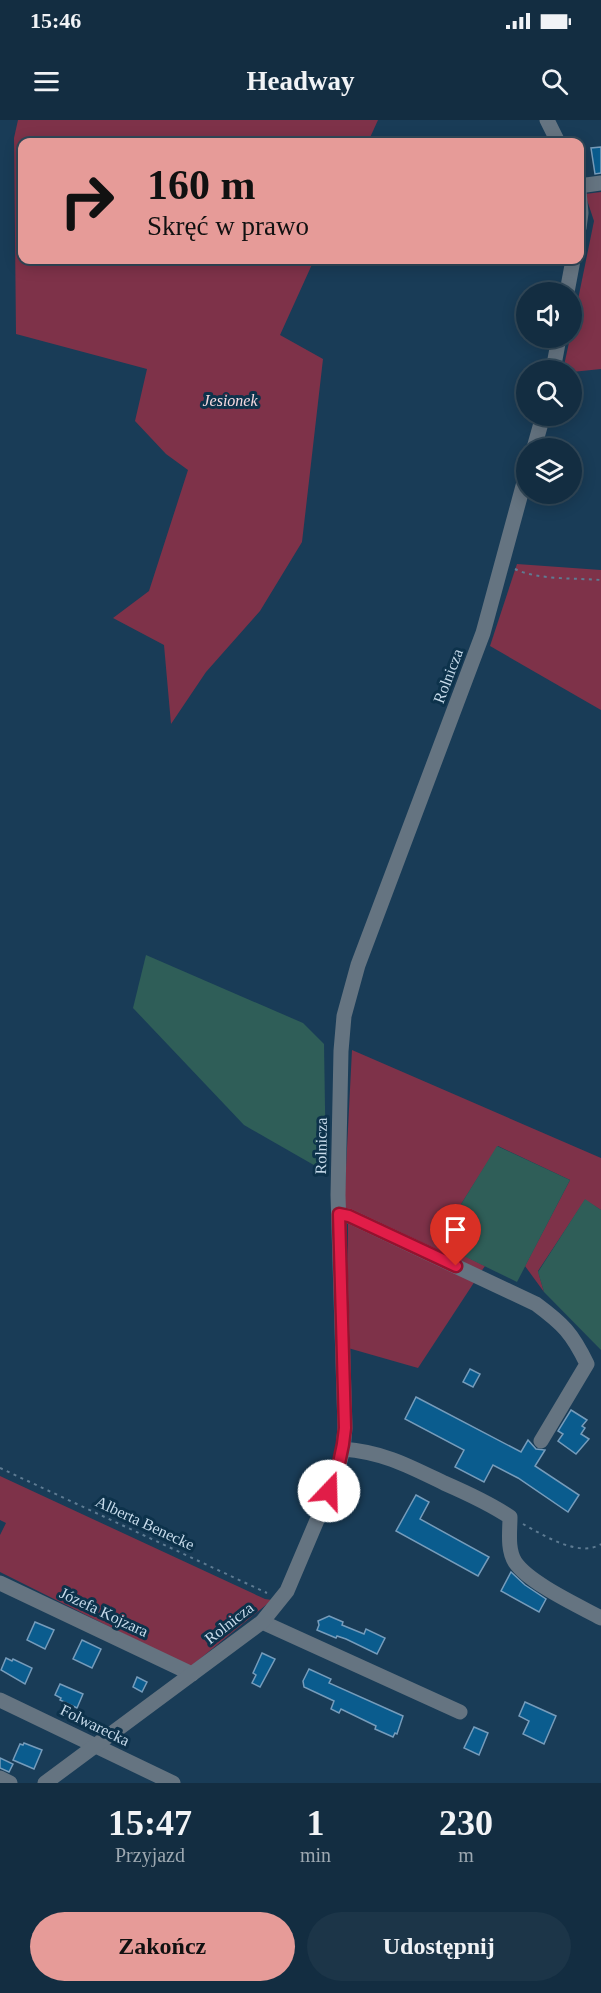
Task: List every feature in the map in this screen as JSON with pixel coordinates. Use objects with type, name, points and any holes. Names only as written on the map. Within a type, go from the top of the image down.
[{"type":"street","points":[[548,120],[556,138]]},
{"type":"street","points":[[584,185],[601,183]]},
{"type":"street","points":[[569,282],[572,264]]},
{"type":"street","name":"Rolnicza","points":[[45,1783],[262,1622],[287,1591],[337,1473],[345,1428],[339,1214],[341,1051],[344,1016],[358,965],[483,633],[518,504]]},
{"type":"street","points":[[339,1214],[349,1216],[536,1304],[575,1338],[587,1364],[541,1441]]},
{"type":"street","points":[[343,1449],[369,1451],[397,1461],[490,1504],[510,1517],[509,1542],[515,1562],[531,1577],[555,1593],[601,1618]]},
{"type":"street","name":"Józefa Kojzara","points":[[0,1583],[192,1674]]},
{"type":"street","points":[[262,1622],[460,1712]]},
{"type":"street","name":"Folwarecka","points":[[0,1700],[173,1783]]},
{"type":"street","points":[[0,1778],[10,1783]]},
{"type":"path","points":[[502,563],[521,572],[601,580]]},
{"type":"path","name":"Alberta Benecke","points":[[0,1468],[280,1599]]},
{"type":"path","points":[[510,1517],[551,1540],[569,1547],[596,1547],[601,1544]]},
{"type":"green space","name":"Jesionek","points":[[18,120],[378,120],[370,138],[18,138],[18,264],[312,264],[280,335],[323,359],[302,542],[260,611],[206,672],[171,724],[164,645],[113,618],[149,591],[188,470],[166,454],[135,421],[147,369],[16,334],[14,138]]},
{"type":"green space","points":[[601,192],[601,369],[582,371],[582,360],[565,360],[568,348],[582,348],[582,282],[594,221],[585,194]]},
{"type":"green space","points":[[517,564],[601,570],[601,710],[490,646]]},
{"type":"green space","points":[[352,1050],[601,1158],[601,1210],[585,1200],[538,1271],[544,1292],[525,1266],[570,1180],[498,1146],[437,1242],[485,1266],[478,1276],[344,1207]]},
{"type":"green space","points":[[348,1221],[475,1281],[418,1368],[348,1348]]},
{"type":"green space","points":[[0,1476],[265,1599],[272,1600],[190,1667],[0,1572],[0,1535],[6,1523],[0,1520]]},
{"type":"shaded area","points":[[146,955],[303,1023],[324,1044],[326,1172],[244,1125],[133,1008]]},
{"type":"shaded area","points":[[497,1146],[570,1180],[517,1282],[437,1243]]},
{"type":"shaded area","points":[[585,1199],[601,1210],[601,1350],[544,1292],[538,1272]]},
{"type":"building","points":[[601,147],[601,173],[595,174],[591,148]]},
{"type":"building","points":[[470,1369],[480,1374],[473,1387],[463,1382]]},
{"type":"building","points":[[416,1397],[521,1452],[528,1440],[536,1449],[545,1450],[535,1466],[579,1495],[568,1512],[518,1478],[493,1465],[484,1482],[455,1467],[464,1450],[405,1419]]},
{"type":"building","points":[[571,1410],[587,1420],[582,1426],[585,1428],[581,1434],[589,1439],[576,1454],[558,1441],[563,1434],[558,1431]]},
{"type":"building","points":[[416,1495],[429,1502],[420,1519],[489,1557],[478,1576],[396,1531]]},
{"type":"building","points":[[511,1572],[546,1599],[539,1612],[501,1591]]},
{"type":"building","points":[[329,1616],[343,1622],[342,1625],[364,1634],[366,1629],[385,1638],[377,1654],[346,1639],[337,1636],[336,1638],[317,1630],[318,1621]]},
{"type":"building","points":[[35,1622],[54,1630],[45,1649],[27,1640]]},
{"type":"building","points":[[82,1640],[101,1649],[92,1668],[73,1659]]},
{"type":"building","points":[[262,1653],[275,1659],[260,1687],[252,1683],[256,1675],[253,1673]]},
{"type":"building","points":[[6,1658],[32,1668],[25,1684],[1,1670]]},
{"type":"building","points":[[309,1669],[331,1679],[329,1683],[403,1716],[397,1734],[395,1733],[393,1737],[341,1709],[339,1713],[331,1709],[334,1701],[304,1687],[303,1681]]},
{"type":"building","points":[[137,1677],[147,1682],[142,1692],[133,1687]]},
{"type":"building","points":[[60,1684],[83,1694],[77,1708],[55,1695]]},
{"type":"building","points":[[525,1702],[556,1716],[544,1744],[523,1734],[529,1721],[519,1716]]},
{"type":"building","points":[[474,1727],[488,1733],[479,1755],[464,1748]]},
{"type":"building","points":[[24,1743],[42,1750],[34,1769],[13,1760],[20,1744]]},
{"type":"building","points":[[0,1758],[13,1764],[9,1772],[0,1768]]},
{"type":"route","points":[[329,1491],[337,1473],[345,1428],[339,1214],[349,1216],[456,1266]]}]
